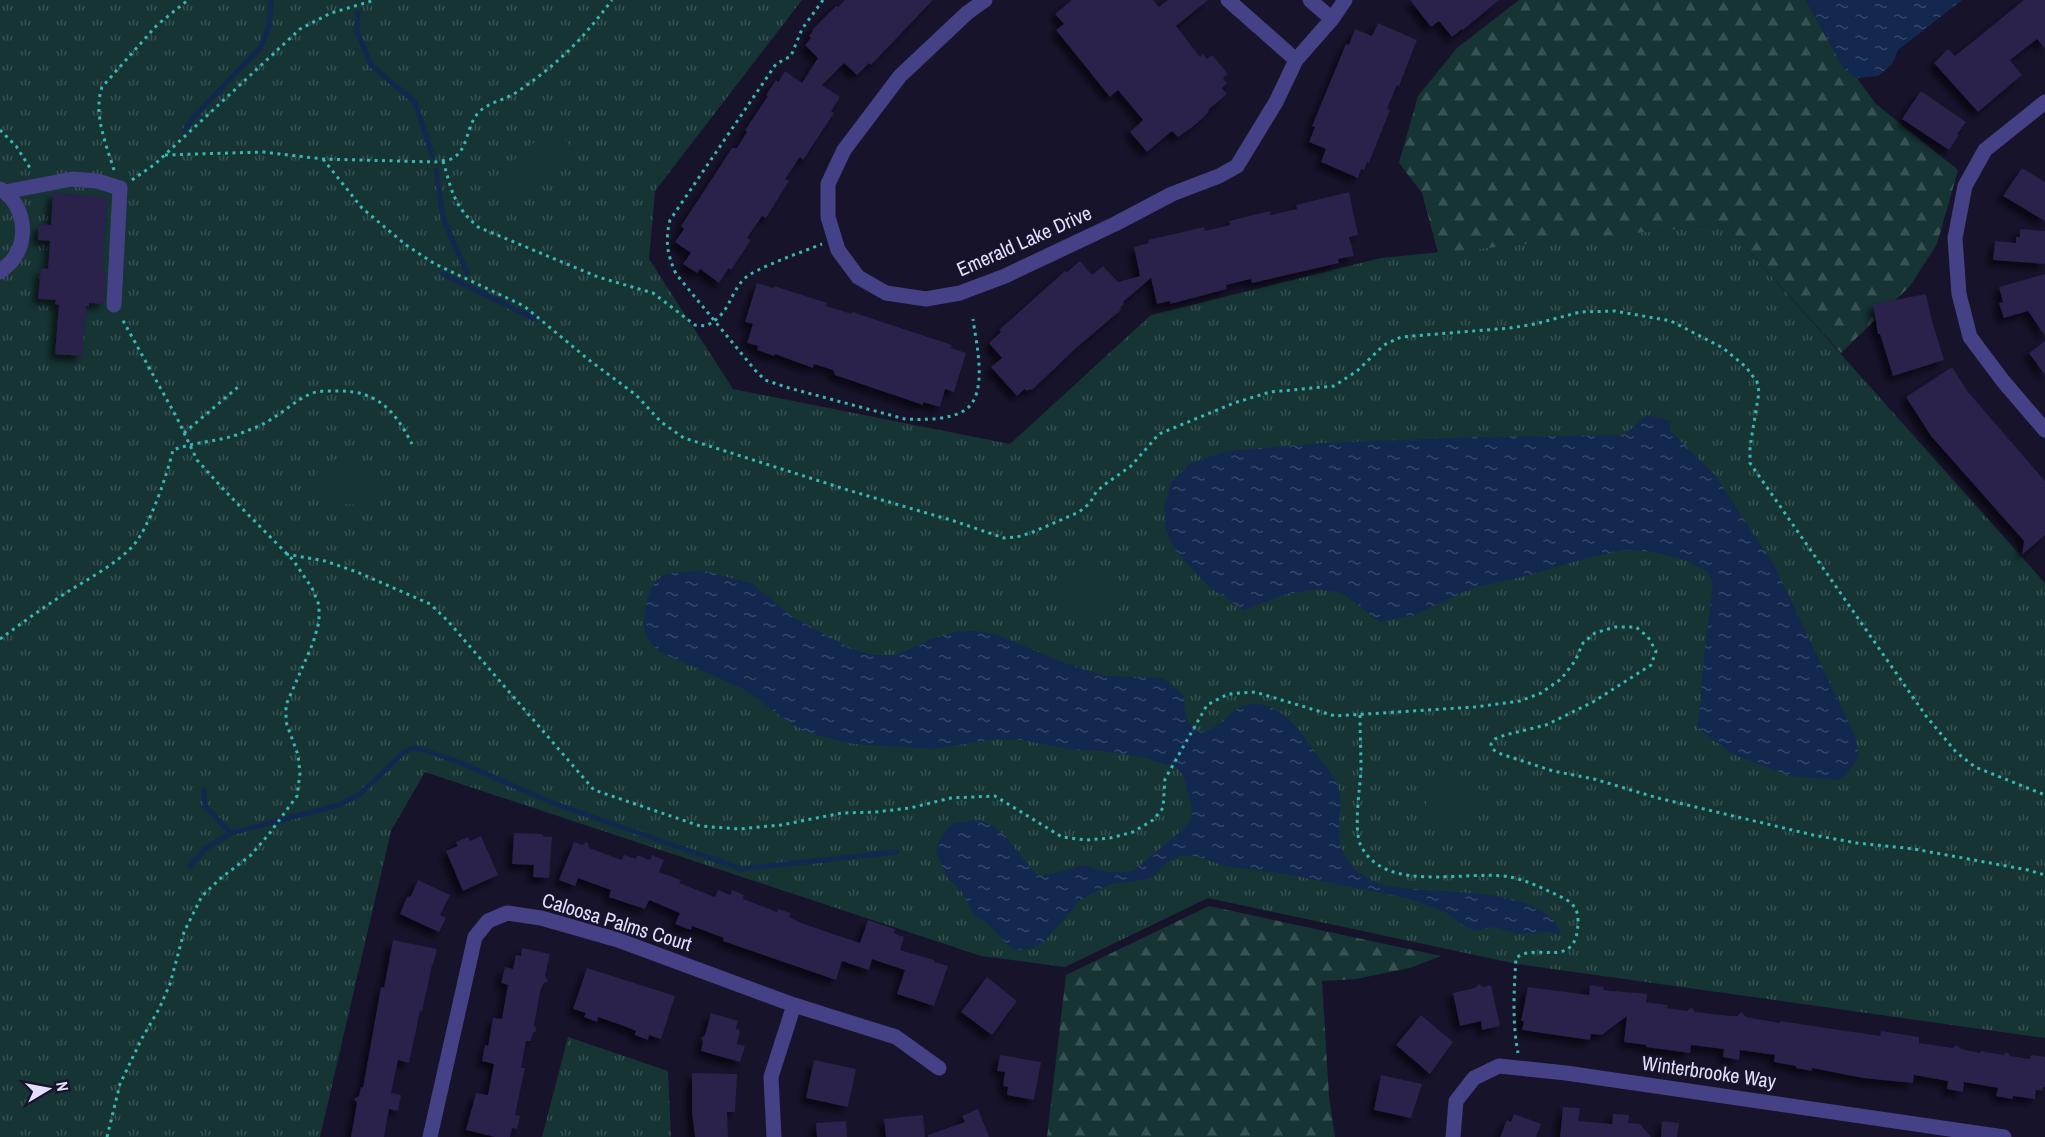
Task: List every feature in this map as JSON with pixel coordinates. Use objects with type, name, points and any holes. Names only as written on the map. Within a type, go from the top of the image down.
[{"type":"street","name":"Emerald Lake Drive","points":[[985,0],[967,13],[900,76],[844,150],[828,184],[828,217],[838,250],[858,277],[886,293],[926,300],[960,293],[1005,276],[1115,224],[1172,194],[1219,176],[1237,166],[1276,102],[1296,60],[1332,19],[1345,0]]},
{"type":"street","points":[[1228,0],[1296,60]]},
{"type":"street","points":[[1310,0],[1332,19]]},
{"type":"street","points":[[2045,102],[1985,150],[1965,186],[1955,238],[1959,294],[1970,337],[2003,381],[2045,430]]},
{"type":"street","points":[[3,190],[72,179],[97,181],[120,188],[114,305]]},
{"type":"street","points":[[0,272],[20,249],[23,233],[22,218],[16,204],[3,190]]},
{"type":"street","name":"Caloosa Palms Court","points":[[430,1137],[475,937],[488,921],[507,913],[541,918],[618,940],[794,1005],[896,1037],[939,1068]]},
{"type":"street","points":[[774,1137],[771,1077],[794,1005]]},
{"type":"street","name":"Winterbrooke Way","points":[[1453,1137],[1456,1101],[1474,1078],[1498,1066],[1566,1072],[2004,1137]]},
{"type":"path","points":[[188,0],[157,26],[102,87],[99,109],[104,139],[120,188],[165,155],[300,29],[331,13],[375,0]]},
{"type":"path","points":[[165,155],[263,152],[323,159],[435,162],[451,159],[460,152],[471,123],[479,111],[514,94],[564,57],[587,33],[612,0]]},
{"type":"path","points":[[823,0],[802,28],[791,56],[776,64],[670,220],[666,243],[668,257],[676,274],[694,298],[765,380],[887,416],[924,420],[965,411],[974,400],[979,380],[973,319]]},
{"type":"path","points":[[0,130],[16,146],[41,184]]},
{"type":"path","points":[[323,159],[362,208],[406,245],[435,264],[524,306],[589,360],[636,395],[661,422],[684,438],[1004,538],[1033,532],[1079,512],[1090,503],[1096,492],[1131,466],[1159,434],[1234,403],[1270,392],[1334,386],[1357,371],[1384,345],[1401,337],[1510,328],[1580,312],[1615,311],[1671,321],[1723,348],[1746,367],[1757,382],[1759,392],[1750,447],[1750,463],[1926,716],[1956,752],[1975,767],[2045,795]]},
{"type":"path","points":[[443,161],[455,200],[464,214],[478,227],[597,277],[653,293],[695,325],[706,326],[724,313],[739,286],[751,274],[834,238]]},
{"type":"path","points":[[107,1137],[120,1084],[170,984],[184,932],[202,896],[251,855],[297,796],[300,773],[298,755],[286,722],[286,705],[313,643],[319,622],[319,605],[312,588],[286,554],[198,460],[114,305]]},
{"type":"path","points":[[184,433],[238,387]]},
{"type":"path","points":[[0,639],[38,611],[109,566],[133,546],[166,478],[173,450],[189,444],[211,442],[241,433],[271,420],[309,394],[325,391],[355,391],[375,398],[393,413],[412,444]]},
{"type":"path","points":[[286,554],[325,561],[357,572],[430,604],[447,620],[594,790],[700,826],[739,829],[781,825],[842,813],[910,808],[951,798],[995,796],[1062,837],[1086,840],[1110,838],[1133,832],[1153,820],[1163,808],[1165,778],[1207,705],[1228,694],[1255,692],[1335,716],[1475,707],[1520,701],[1540,693],[1561,679],[1575,661],[1583,643],[1595,633],[1615,627],[1636,627],[1648,637],[1656,651],[1651,665],[1568,715],[1546,725],[1528,728],[1495,739],[1491,744],[1492,749],[1500,754],[1553,771],[1594,778],[1658,798],[1812,835],[1857,843],[1914,849],[2045,875]]},
{"type":"path","points":[[1360,715],[1361,768],[1357,833],[1361,847],[1374,861],[1391,872],[1416,877],[1509,877],[1536,885],[1571,902],[1578,914],[1578,928],[1574,940],[1566,951],[1553,954],[1522,953],[1516,958],[1515,1038],[1521,1068]]},
{"type":"green space","points":[[0,0],[802,0],[655,191],[649,259],[733,389],[1010,444],[1151,315],[1381,258],[1725,224],[2045,583],[2045,1038],[1517,964],[1208,898],[1065,967],[981,956],[425,772],[391,831],[320,1137],[0,1137]]},
{"type":"green space","points":[[1519,0],[1806,0],[1844,69],[1857,78],[1876,104],[1958,170],[1937,244],[1910,286],[1841,353],[1725,224],[1438,253],[1422,193],[1399,163],[1418,96],[1457,48]]},
{"type":"green space","points":[[553,135],[561,135],[567,142],[573,151],[575,162],[530,191],[520,194],[508,193],[507,173],[511,164],[526,148]]},
{"type":"green space","points":[[337,459],[366,463],[375,468],[381,478],[381,490],[376,498],[368,502],[345,504],[323,499],[315,494],[314,488],[318,472],[326,464]]},
{"type":"green space","points":[[1095,568],[1120,588],[1124,602],[1120,608],[1111,613],[1080,619],[1068,617],[1059,598],[1059,590],[1064,577],[1074,569]]},
{"type":"green space","points":[[1442,784],[1476,787],[1482,791],[1485,802],[1478,812],[1456,817],[1438,829],[1432,828],[1427,824],[1427,800],[1432,790]]},
{"type":"green space","points":[[1209,906],[1441,956],[1410,968],[1356,979],[1322,981],[1329,1096],[1335,1137],[1047,1137],[1066,975]]},
{"type":"green space","points":[[568,1037],[668,1071],[671,1137],[542,1137]]},
{"type":"water","points":[[1806,0],[1962,0],[1898,50],[1892,64],[1878,76],[1857,78],[1844,69]]},
{"type":"water","points":[[1647,415],[1671,421],[1670,431],[1715,475],[1775,567],[1855,736],[1859,756],[1846,775],[1837,780],[1789,776],[1735,755],[1697,726],[1713,583],[1707,571],[1685,560],[1653,552],[1625,550],[1472,588],[1415,615],[1380,622],[1342,593],[1317,589],[1287,594],[1244,610],[1210,588],[1175,550],[1166,530],[1164,507],[1172,481],[1191,463],[1228,451],[1321,443],[1479,437],[1624,435]]},
{"type":"water","points":[[705,571],[753,584],[791,616],[850,648],[873,655],[896,655],[931,639],[959,631],[977,631],[995,634],[1065,663],[1106,676],[1163,678],[1184,696],[1184,708],[1189,722],[1201,732],[1212,728],[1246,705],[1263,705],[1274,709],[1300,731],[1336,781],[1340,801],[1340,842],[1343,851],[1356,870],[1380,884],[1400,888],[1508,898],[1532,906],[1550,917],[1561,934],[1547,932],[1519,934],[1494,927],[1475,931],[1445,912],[1407,898],[1285,874],[1224,866],[1197,856],[1179,856],[1168,861],[1153,877],[1110,884],[1080,900],[1045,941],[1033,948],[1017,950],[1010,947],[987,923],[977,918],[963,893],[948,878],[936,852],[939,840],[948,828],[955,823],[980,820],[995,827],[1036,874],[1042,876],[1084,865],[1110,873],[1133,871],[1190,821],[1192,809],[1183,775],[1177,768],[1142,757],[1104,751],[1074,750],[1021,740],[997,739],[934,749],[853,744],[817,735],[793,725],[743,689],[658,651],[647,636],[644,626],[646,606],[658,579],[673,573]]},
{"type":"building","points":[[845,0],[933,0],[871,65],[869,63],[857,75],[844,63],[822,85],[840,97],[831,112],[834,113],[803,160],[800,157],[785,179],[789,181],[766,218],[762,216],[747,238],[751,240],[731,270],[729,268],[719,283],[700,269],[697,273],[683,264],[691,253],[675,242],[684,229],[681,226],[732,148],[737,148],[747,132],[745,130],[776,80],[778,82],[785,71],[802,83],[818,58],[805,45],[811,38],[809,36],[812,30]]},
{"type":"building","points":[[1072,0],[1153,0],[1159,7],[1168,0],[1208,0],[1176,26],[1200,57],[1203,54],[1207,59],[1212,55],[1228,74],[1223,78],[1227,83],[1222,88],[1227,94],[1191,128],[1178,137],[1172,131],[1147,152],[1130,132],[1143,120],[1118,90],[1110,97],[1056,30],[1064,24],[1055,14]]},
{"type":"building","points":[[1410,0],[1499,0],[1452,37],[1439,21],[1431,27]]},
{"type":"building","points":[[2024,0],[2045,0],[2045,49],[2037,39],[2010,60],[2022,75],[1978,112],[1934,63],[1948,49],[1955,56]]},
{"type":"building","points":[[1378,23],[1417,40],[1399,86],[1397,85],[1387,109],[1390,110],[1369,163],[1367,162],[1364,170],[1361,169],[1358,178],[1321,162],[1326,149],[1309,142],[1315,127],[1312,126],[1346,44],[1349,45],[1355,29],[1372,36]]},
{"type":"building","points":[[1921,91],[1966,122],[1949,150],[1902,119]]},
{"type":"building","points":[[2022,168],[2045,182],[2045,221],[2003,196]]},
{"type":"building","points":[[1349,192],[1358,235],[1349,237],[1354,256],[1338,259],[1339,263],[1252,283],[1251,279],[1226,285],[1227,289],[1170,304],[1170,301],[1157,304],[1151,278],[1123,302],[1121,310],[1032,390],[1025,389],[1017,396],[991,367],[1002,358],[989,343],[1001,332],[999,330],[1065,271],[1067,272],[1080,261],[1092,275],[1103,266],[1118,282],[1140,276],[1134,247],[1149,243],[1148,240],[1204,227],[1205,231],[1230,225],[1229,221],[1270,211],[1271,215],[1297,209],[1296,205]]},
{"type":"building","points":[[53,193],[107,197],[102,270],[106,275],[104,302],[102,304],[89,303],[89,306],[86,306],[82,356],[55,354],[59,305],[55,304],[56,300],[38,299],[41,268],[48,269],[50,241],[38,240],[39,224],[51,225]]},
{"type":"building","points":[[2020,229],[2045,231],[2045,264],[1993,260],[1995,241],[2016,243],[2016,237],[2020,237]]},
{"type":"building","points":[[2045,274],[2045,336],[2028,311],[2004,318],[1999,303],[2003,302],[1999,287]]},
{"type":"building","points":[[757,283],[773,288],[774,286],[827,303],[826,306],[852,314],[852,312],[952,345],[951,348],[966,353],[954,392],[945,389],[940,407],[923,402],[923,405],[835,375],[833,370],[814,364],[813,368],[757,350],[758,346],[747,343],[753,324],[745,322]]},
{"type":"building","points":[[1926,294],[1944,360],[1893,376],[1880,334],[1878,334],[1873,304]]},
{"type":"building","points":[[2045,341],[2045,375],[2029,353]]},
{"type":"building","points":[[1952,367],[1968,392],[2045,481],[2045,535],[2022,555],[2024,541],[1931,436],[1906,397]]},
{"type":"building","points":[[514,833],[542,834],[544,837],[552,837],[549,878],[533,877],[534,865],[512,864]]},
{"type":"building","points":[[481,836],[498,875],[463,891],[446,851],[458,846],[456,842],[468,837],[470,841]]},
{"type":"building","points":[[574,842],[582,845],[587,842],[589,848],[622,860],[624,855],[636,859],[637,855],[650,860],[652,855],[664,860],[659,872],[681,880],[679,883],[715,897],[718,890],[730,895],[732,890],[744,895],[743,899],[777,912],[778,909],[791,913],[789,917],[801,923],[860,943],[868,920],[895,929],[894,933],[904,937],[900,950],[948,966],[934,1006],[897,994],[905,970],[872,959],[869,970],[842,961],[836,980],[723,941],[724,938],[692,926],[691,930],[675,924],[680,913],[649,900],[645,909],[609,897],[611,890],[578,878],[575,886],[559,880]]},
{"type":"building","points":[[418,880],[450,895],[440,915],[446,918],[439,932],[400,914]]},
{"type":"building","points":[[393,940],[437,949],[409,1063],[398,1060],[391,1093],[401,1095],[398,1111],[389,1109],[384,1137],[351,1137],[357,1103],[354,1099],[359,1096],[361,1087],[363,1088],[381,987],[384,988]]},
{"type":"building","points":[[522,948],[550,954],[545,976],[548,981],[543,984],[540,992],[534,1025],[537,1030],[533,1033],[531,1041],[526,1041],[521,1068],[525,1068],[515,1115],[520,1116],[517,1129],[512,1128],[510,1137],[495,1137],[466,1130],[476,1093],[488,1095],[494,1064],[482,1061],[485,1045],[488,1046],[493,1018],[502,1019],[508,985],[501,983],[505,967],[513,969],[516,955],[521,956]]},
{"type":"building","points":[[587,968],[675,996],[661,1039],[649,1035],[648,1040],[635,1035],[636,1031],[624,1026],[598,1017],[597,1022],[584,1017],[586,1013],[573,1009]]},
{"type":"building","points":[[987,977],[1017,1001],[992,1035],[961,1012]]},
{"type":"building","points":[[1479,984],[1483,987],[1491,985],[1500,1026],[1482,1030],[1481,1021],[1460,1026],[1453,993],[1475,988]]},
{"type":"building","points":[[1590,985],[1604,987],[1603,990],[1647,994],[1646,1002],[1668,1005],[1667,1008],[1687,1011],[1692,1007],[1695,1012],[1729,1016],[1737,1016],[1742,1012],[1746,1017],[1780,1023],[1780,1021],[1880,1036],[1881,1031],[1919,1037],[1919,1043],[1952,1048],[1957,1045],[1961,1049],[1980,1053],[1981,1051],[2003,1055],[2007,1052],[2010,1056],[2030,1059],[2031,1055],[2045,1057],[2045,1087],[2042,1091],[2036,1090],[2035,1099],[2013,1096],[2012,1099],[1996,1096],[1998,1088],[1964,1082],[1963,1092],[1947,1089],[1948,1081],[1914,1075],[1913,1083],[1863,1078],[1812,1068],[1812,1071],[1774,1062],[1775,1055],[1740,1050],[1739,1060],[1723,1057],[1724,1049],[1691,1045],[1690,1053],[1646,1047],[1646,1045],[1624,1042],[1627,1016],[1602,1035],[1591,1034],[1590,1040],[1522,1030],[1524,1021],[1521,1021],[1528,987],[1589,995]]},
{"type":"building","points":[[711,1013],[738,1021],[736,1029],[740,1030],[737,1044],[745,1046],[740,1062],[701,1051],[703,1042],[701,1038],[705,1035]]},
{"type":"building","points":[[1421,1015],[1453,1042],[1430,1074],[1396,1045]]},
{"type":"building","points":[[1000,1055],[1041,1062],[1034,1100],[1007,1095],[1008,1087],[1003,1086],[1005,1072],[997,1071]]},
{"type":"building","points":[[814,1060],[856,1069],[848,1107],[806,1098]]},
{"type":"building","points":[[692,1073],[737,1074],[735,1112],[727,1112],[728,1137],[695,1137],[692,1112]]},
{"type":"building","points":[[1381,1075],[1422,1084],[1411,1118],[1374,1110]]},
{"type":"building","points":[[1563,1107],[1580,1108],[1578,1121],[1612,1124],[1613,1114],[1629,1115],[1628,1123],[1640,1124],[1651,1137],[1560,1137]]},
{"type":"building","points":[[978,1109],[989,1137],[928,1137],[928,1135],[965,1122],[962,1116]]},
{"type":"building","points":[[1514,1114],[1541,1124],[1536,1137],[1500,1137],[1507,1120],[1511,1122]]},
{"type":"building","points":[[923,1115],[925,1137],[886,1137],[884,1119]]},
{"type":"building","points":[[846,1121],[847,1137],[817,1137],[816,1123]]},
{"type":"building","points":[[1662,1121],[1679,1123],[1677,1137],[1661,1137]]},
{"type":"waterway","points":[[185,130],[192,119],[261,47],[269,26],[271,0]]},
{"type":"waterway","points":[[358,13],[357,31],[371,65],[415,102],[433,157]]},
{"type":"waterway","points":[[436,170],[443,218],[467,273]]},
{"type":"waterway","points":[[443,274],[535,319]]},
{"type":"waterway","points":[[190,866],[205,849],[231,833],[339,805],[360,794],[404,752],[413,748],[459,762],[553,803],[741,869],[896,852]]},
{"type":"waterway","points":[[204,790],[205,806],[231,833]]}]
